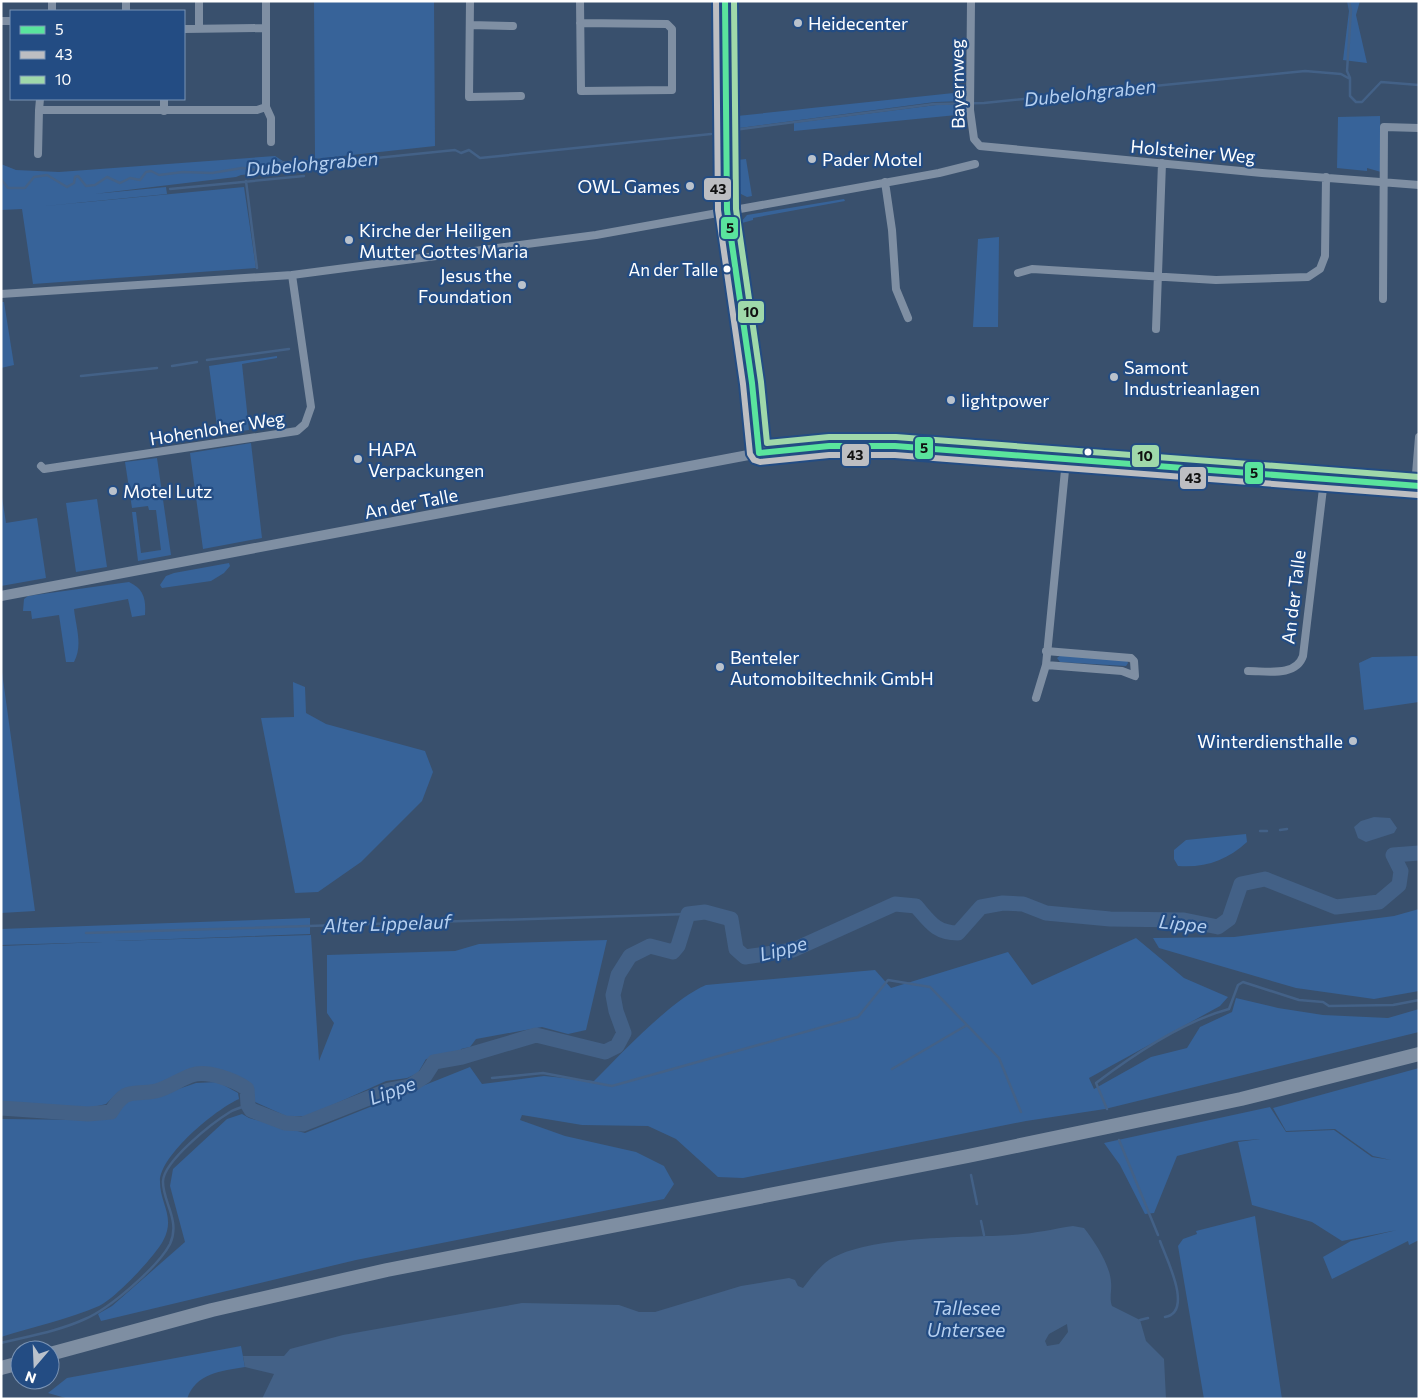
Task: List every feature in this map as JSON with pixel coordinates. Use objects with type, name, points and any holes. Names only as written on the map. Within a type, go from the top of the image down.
[{"type":"highway","points":[[60,1351],[212,1310],[387,1270],[968,1156],[1241,1099],[1419,1054]]},
{"type":"street","points":[[199,1],[199,29]]},
{"type":"street","points":[[266,1],[266,107],[271,118],[271,142]]},
{"type":"street","points":[[470,1],[470,97],[521,96]]},
{"type":"street","points":[[580,1],[580,23],[581,91],[672,90],[672,29],[667,24],[580,23]]},
{"type":"street","points":[[725,1],[727,210],[752,383],[759,453]]},
{"type":"street","name":"Bayernweg","points":[[971,1],[970,106],[974,139],[980,146],[998,149]]},
{"type":"street","points":[[470,26],[513,26]]},
{"type":"street","points":[[185,29],[266,28]]},
{"type":"street","points":[[38,154],[40,100]]},
{"type":"street","points":[[164,100],[164,111]]},
{"type":"street","points":[[39,110],[258,110],[266,107]]},
{"type":"street","points":[[1383,299],[1384,127],[1419,128]]},
{"type":"street","name":"Holsteiner Weg","points":[[998,149],[1419,185]]},
{"type":"street","points":[[1156,329],[1162,163]]},
{"type":"street","points":[[1,294],[292,275],[596,234],[975,164]]},
{"type":"street","points":[[1018,273],[1032,269],[1158,275],[1216,280],[1308,277],[1314,275],[1320,269],[1325,256],[1326,177]]},
{"type":"street","points":[[885,182],[892,230],[896,289],[908,318]]},
{"type":"street","name":"Hohenloher Weg","points":[[41,466],[44,469],[297,431],[305,424],[311,407],[292,275]]},
{"type":"street","points":[[1417,486],[1419,438]]},
{"type":"street","name":"An der Talle","points":[[1,596],[759,453],[829,446],[895,446],[1417,486]]},
{"type":"street","points":[[1036,698],[1046,665],[1066,460]]},
{"type":"street","name":"An der Talle","points":[[1248,672],[1290,671],[1300,665],[1303,656],[1324,480]]},
{"type":"street","points":[[1046,651],[1131,658],[1135,671],[1046,665]]},
{"type":"shaded area","points":[[314,1],[434,1],[435,146],[315,159]]},
{"type":"shaded area","points":[[1347,1],[1360,1],[1356,15],[1367,63],[1343,60],[1349,11]]},
{"type":"shaded area","points":[[963,92],[967,101],[935,102],[732,129],[737,116]]},
{"type":"shaded area","points":[[967,104],[967,114],[794,131],[794,123],[936,105]]},
{"type":"shaded area","points":[[1380,116],[1381,172],[1367,168],[1367,171],[1337,168],[1338,117]]},
{"type":"shaded area","points":[[275,156],[286,163],[286,171],[94,194],[166,187],[167,194],[35,207],[244,187],[256,268],[33,284],[22,209],[1,210],[1,164],[16,170],[59,172]]},
{"type":"shaded area","points":[[746,159],[752,196],[747,197],[737,192],[737,160]]},
{"type":"shaded area","points":[[844,199],[845,201],[753,218],[753,220],[742,223],[747,268],[740,223],[747,215]]},
{"type":"shaded area","points":[[999,237],[998,327],[973,327],[978,239]]},
{"type":"shaded area","points":[[1,302],[4,302],[14,365],[1,368]]},
{"type":"shaded area","points":[[277,356],[277,358],[242,364],[249,430],[218,434],[209,366]]},
{"type":"shaded area","points":[[251,443],[262,538],[203,549],[190,453]]},
{"type":"shaded area","points":[[157,458],[171,555],[138,561],[132,512],[136,512],[141,553],[161,550],[156,510],[149,510],[148,506],[132,508],[125,462]]},
{"type":"shaded area","points":[[1,491],[6,523],[37,518],[46,578],[1,586]]},
{"type":"shaded area","points":[[97,499],[107,567],[76,572],[66,503]]},
{"type":"shaded area","points":[[229,563],[230,566],[224,573],[211,581],[162,588],[160,585],[166,576],[174,573]]},
{"type":"shaded area","points":[[129,582],[138,588],[143,595],[145,615],[132,617],[128,599],[74,609],[78,649],[74,662],[66,662],[59,615],[32,619],[31,611],[23,611],[24,599],[28,596]]},
{"type":"shaded area","points":[[1061,655],[1127,660],[1128,663],[1126,666],[1060,662],[1057,658]]},
{"type":"shaded area","points":[[1419,656],[1419,702],[1364,710],[1359,663],[1372,657]]},
{"type":"shaded area","points":[[1,665],[35,911],[1,913]]},
{"type":"shaded area","points":[[293,682],[305,687],[306,713],[326,724],[425,751],[433,772],[422,801],[361,862],[318,892],[295,893],[261,718],[294,717]]},
{"type":"shaded area","points":[[1246,834],[1247,842],[1232,854],[1207,864],[1178,866],[1174,859],[1174,850],[1186,840]]},
{"type":"shaded area","points":[[1419,909],[1419,991],[1374,999],[1296,988],[1159,948],[1153,938],[1234,937],[1394,916]]},
{"type":"shaded area","points":[[310,918],[310,934],[114,941],[311,935],[319,1061],[334,1023],[327,1013],[327,955],[455,951],[479,944],[607,940],[586,1030],[568,1034],[542,1027],[476,1039],[470,1047],[461,1049],[461,1054],[426,1059],[418,1073],[407,1078],[386,1081],[308,1116],[286,1116],[253,1101],[249,1090],[239,1079],[221,1073],[195,1071],[157,1087],[117,1093],[106,1104],[89,1108],[1,1106],[1,946],[103,942],[1,945],[1,929]]},
{"type":"shaded area","points":[[1136,938],[1184,978],[1228,997],[1220,1006],[1089,1078],[1094,1089],[1151,1057],[1187,1048],[1200,1027],[1232,1012],[1236,998],[1278,1008],[1323,1015],[1388,1018],[1419,1009],[1419,1032],[1105,1109],[1026,1121],[743,1178],[718,1177],[676,1139],[648,1126],[582,1125],[522,1115],[520,1120],[565,1136],[636,1152],[664,1166],[674,1184],[664,1199],[356,1260],[101,1321],[98,1314],[112,1306],[185,1242],[170,1186],[173,1169],[227,1119],[242,1114],[249,1118],[305,1133],[470,1067],[482,1084],[544,1076],[594,1081],[633,1042],[678,1002],[706,985],[875,970],[891,988],[1008,952],[1032,985]]},
{"type":"shaded area","points":[[1419,1068],[1419,1240],[1409,1245],[1408,1241],[1332,1279],[1323,1257],[1351,1241],[1397,1230],[1342,1241],[1312,1222],[1252,1205],[1238,1142],[1260,1139],[1235,1141],[1177,1156],[1154,1213],[1145,1214],[1120,1165],[1104,1143],[1270,1107],[1286,1132],[1334,1130],[1372,1157],[1391,1160],[1373,1156],[1335,1129],[1286,1131],[1273,1108]]},
{"type":"shaded area","points":[[218,1082],[238,1093],[239,1099],[229,1104],[191,1134],[178,1147],[162,1171],[160,1182],[168,1225],[163,1241],[152,1257],[115,1295],[99,1306],[63,1319],[1,1337],[1,1119],[88,1120],[113,1116],[123,1102],[139,1096],[158,1096],[196,1083]]},
{"type":"shaded area","points":[[1255,1216],[1282,1399],[1204,1399],[1178,1246],[1183,1239],[1197,1234],[1196,1231]]},
{"type":"shaded area","points":[[241,1346],[245,1367],[210,1375],[196,1384],[187,1399],[69,1399],[48,1393],[52,1390],[60,1390],[60,1384],[67,1378]]},
{"type":"water","points":[[1374,817],[1390,818],[1397,828],[1394,833],[1366,842],[1358,838],[1354,827],[1361,821]]},
{"type":"water","name":"Tallesee Untersee","points":[[1073,1226],[1084,1228],[1108,1268],[1111,1282],[1112,1306],[1140,1320],[1146,1341],[1164,1359],[1166,1399],[262,1399],[274,1374],[245,1367],[243,1356],[284,1356],[290,1349],[343,1335],[522,1303],[619,1305],[639,1312],[655,1312],[741,1286],[789,1278],[795,1280],[798,1286],[803,1288],[818,1269],[829,1260],[846,1252],[868,1246],[918,1239],[1035,1233]],"holes":[[[1067,1324],[1068,1332],[1059,1344],[1047,1346],[1045,1341],[1049,1334]]]},
{"type":"waterway","points":[[1349,1],[1351,10],[1347,71],[1350,78]]},
{"type":"waterway","name":"Dubelohgraben","points":[[734,130],[934,104],[984,103],[1305,71],[1341,74],[1350,79],[1350,96],[1356,102],[1362,102],[1381,82],[1419,85]]},
{"type":"waterway","name":"Dubelohgraben","points":[[1,179],[8,188],[25,188],[34,177],[47,175],[67,187],[74,183],[75,177],[78,176],[86,186],[95,185],[107,177],[120,183],[130,178],[140,180],[146,172],[151,171],[159,175],[183,172],[212,173],[242,168],[257,170],[269,168],[274,162],[306,161],[317,164],[455,150],[461,153],[469,150],[480,158],[711,134]]},
{"type":"waterway","name":"Dubelohgraben","points":[[170,189],[304,176]]},
{"type":"waterway","points":[[246,181],[257,268]]},
{"type":"waterway","points":[[207,360],[289,349]]},
{"type":"waterway","points":[[172,366],[197,362]]},
{"type":"waterway","points":[[81,376],[157,368]]},
{"type":"waterway","points":[[1280,830],[1287,829]]},
{"type":"waterway","points":[[1260,831],[1267,831]]},
{"type":"waterway","name":"Lippe","points":[[1,1108],[88,1114],[111,1112],[121,1098],[126,1095],[156,1091],[192,1075],[205,1074],[228,1079],[247,1089],[248,1105],[251,1110],[285,1123],[303,1124],[389,1090],[410,1086],[425,1076],[434,1062],[462,1057],[536,1035],[605,1052],[617,1046],[624,1033],[616,1011],[613,995],[618,975],[630,956],[650,946],[673,952],[678,946],[688,914],[705,912],[731,919],[736,949],[745,957],[793,950],[895,904],[916,906],[934,926],[944,931],[958,933],[981,907],[1003,903],[1023,904],[1046,913],[1110,919],[1184,920],[1218,927],[1229,919],[1241,884],[1265,879],[1336,907],[1379,902],[1399,885],[1401,871],[1393,855],[1419,853]]},
{"type":"waterway","name":"Alter Lippelauf","points":[[86,933],[688,914]]},
{"type":"waterway","points":[[492,1078],[543,1073],[612,1086],[858,1017],[888,980],[930,987],[999,1058],[1021,1112]]},
{"type":"waterway","points":[[1107,1109],[1096,1083],[1142,1050],[1177,1030],[1212,1014],[1229,1009],[1238,985],[1243,982],[1299,1000],[1323,1002],[1329,1006],[1393,1005],[1419,1000]]},
{"type":"waterway","points":[[892,1069],[967,1025]]},
{"type":"waterway","points":[[1,1343],[54,1330],[85,1319],[107,1306],[144,1275],[164,1253],[173,1235],[172,1219],[163,1188],[165,1173],[171,1163],[201,1133],[230,1112],[248,1105]]},
{"type":"waterway","points":[[1119,1140],[1158,1235]]},
{"type":"waterway","points":[[971,1175],[977,1204]]},
{"type":"waterway","points":[[981,1221],[984,1235]]},
{"type":"waterway","points":[[1160,1241],[1172,1271],[1178,1295],[1177,1305],[1173,1313],[1165,1317]]},
{"type":"waterway","points":[[1140,1320],[1148,1318]]},
{"type":"transit line","name":"43","points":[[716,1],[718,210],[743,384],[750,454],[754,460],[760,462],[829,455],[895,455],[1418,495]]},
{"type":"transit line","name":"5","points":[[725,1],[727,210],[752,383],[759,453]]},
{"type":"transit line","name":"10","points":[[734,1],[736,209],[761,382],[767,443],[829,437],[896,437],[1419,477]]},
{"type":"transit line","name":"5","points":[[759,453],[829,446],[895,446],[1419,486]]},
{"type":"place","name":"Heidecenter","points":[[798,23]]},
{"type":"place","name":"Pader Motel","points":[[812,159]]},
{"type":"place","name":"OWL Games","points":[[690,186]]},
{"type":"place","name":"Kirche der Heiligen Mutter Gottes Maria","points":[[349,240]]},
{"type":"place","name":"An der Talle","points":[[727,269]]},
{"type":"place","name":"Jesus the Foundation","points":[[522,285]]},
{"type":"place","name":"Samont Industrieanlagen","points":[[1114,377]]},
{"type":"place","name":"lightpower","points":[[951,400]]},
{"type":"place","name":"HAPA Verpackungen","points":[[358,459]]},
{"type":"place","name":"Motel Lutz","points":[[113,491]]},
{"type":"place","name":"Benteler Automobiltechnik GmbH","points":[[720,667]]},
{"type":"place","name":"Winterdiensthalle","points":[[1353,741]]}]
